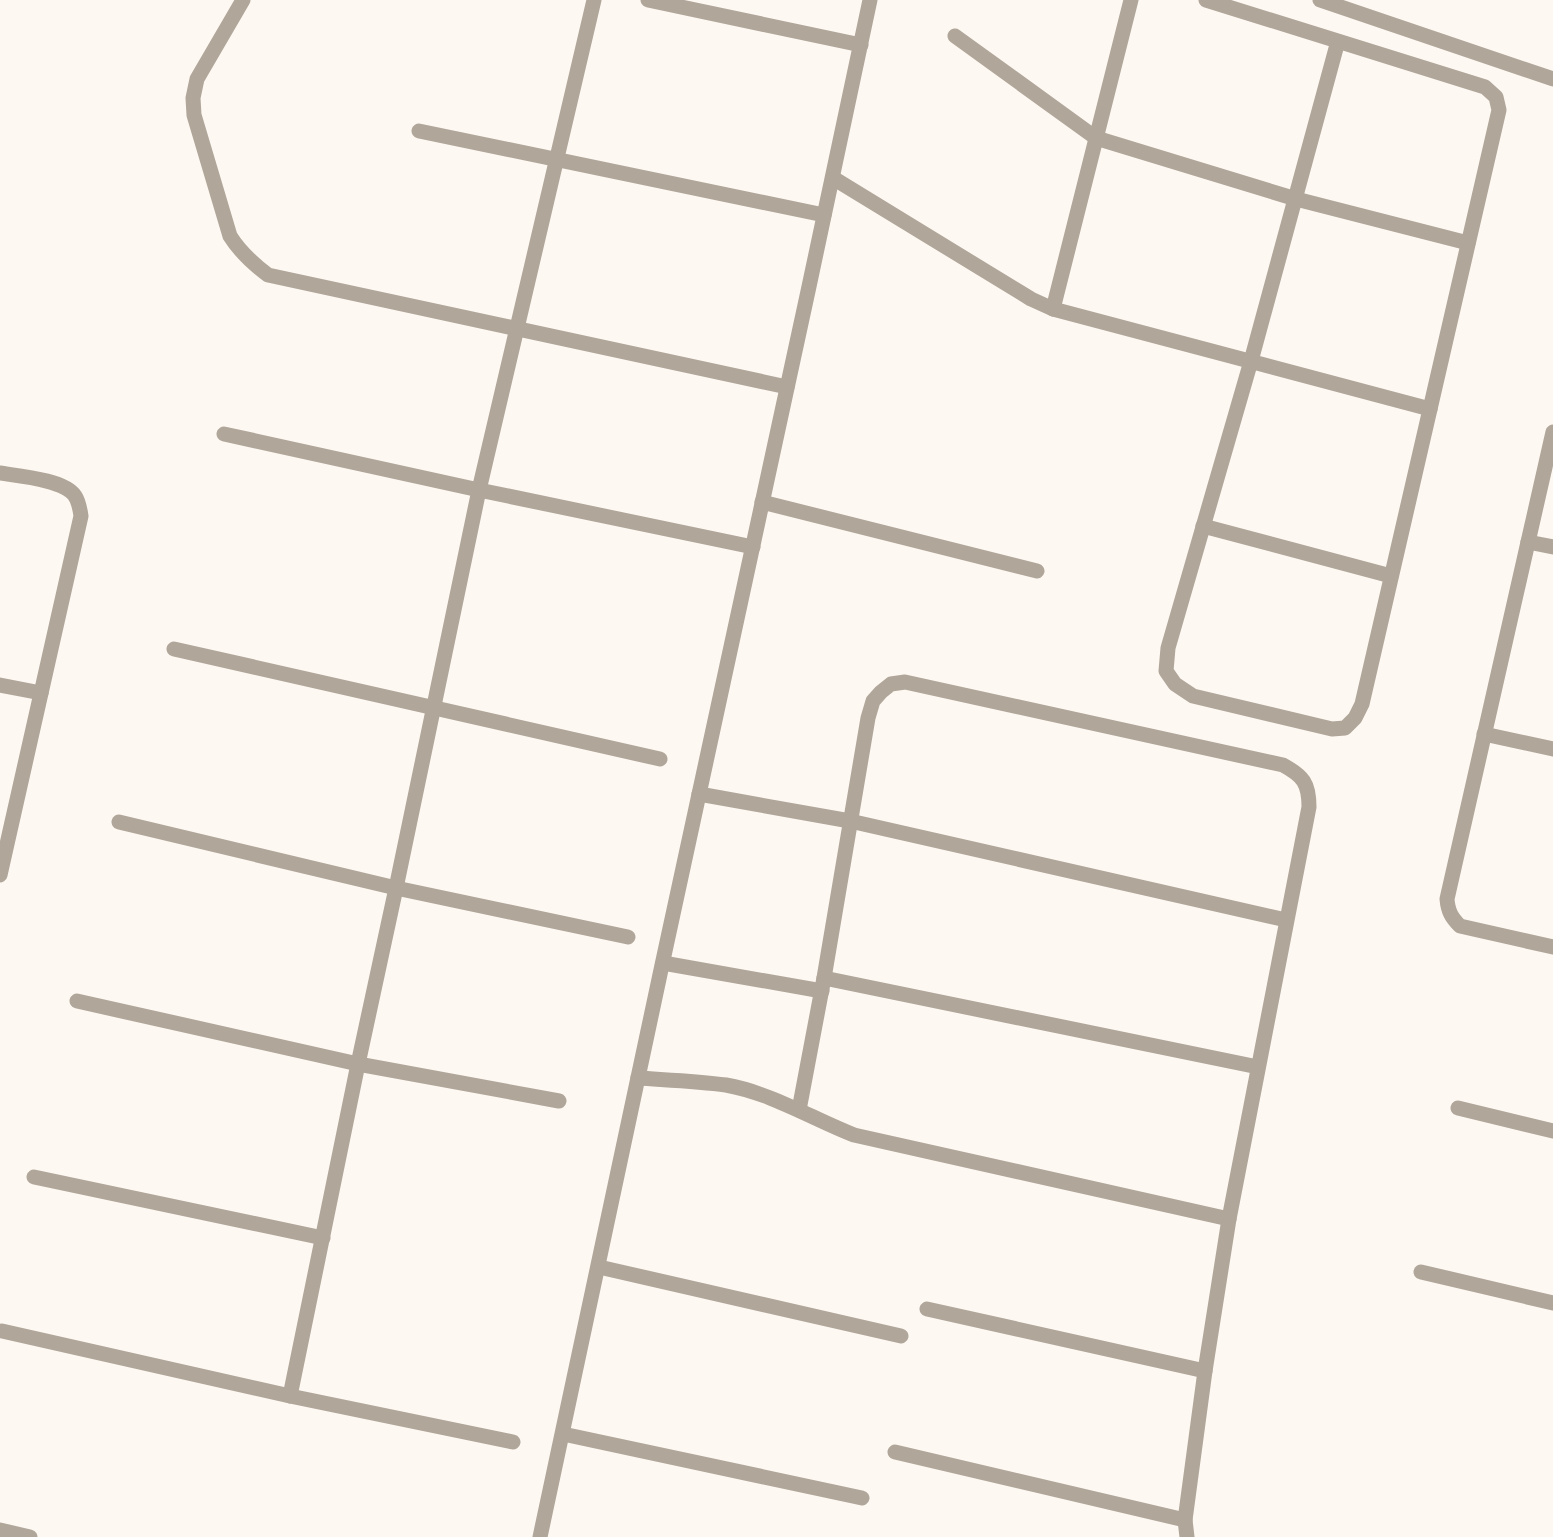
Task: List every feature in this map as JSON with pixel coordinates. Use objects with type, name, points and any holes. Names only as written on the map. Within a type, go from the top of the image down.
[{"type":"street","points":[[243,0],[198,79],[193,98],[194,115],[230,236],[239,250],[252,264],[268,275],[787,387]]},
{"type":"street","points":[[290,1396],[479,490],[594,0]]},
{"type":"street","points":[[648,0],[861,45]]},
{"type":"street","points":[[540,1537],[870,0]]},
{"type":"street","points":[[1053,309],[1132,0]]},
{"type":"street","points":[[1206,0],[1338,41],[1485,87],[1496,97],[1499,110],[1362,704],[1355,718],[1345,728],[1332,729],[1193,696],[1175,684],[1166,671],[1168,648],[1251,361],[1338,41]]},
{"type":"street","points":[[1320,0],[1553,79]]},
{"type":"street","points":[[955,36],[1096,138],[1296,199],[1468,243]]},
{"type":"street","points":[[419,132],[824,215]]},
{"type":"street","points":[[833,178],[1030,299],[1053,309],[1430,409]]},
{"type":"street","points":[[1553,432],[1447,899],[1448,909],[1452,918],[1460,926],[1553,947]]},
{"type":"street","points":[[224,434],[753,547]]},
{"type":"street","points":[[0,473],[57,484],[68,488],[76,496],[81,516],[0,875]]},
{"type":"street","points":[[762,502],[1037,571]]},
{"type":"street","points":[[1203,526],[1391,576]]},
{"type":"street","points":[[1528,542],[1553,547]]},
{"type":"street","points":[[174,649],[660,759]]},
{"type":"street","points":[[800,1110],[868,718],[873,701],[891,684],[905,682],[1283,765],[1296,773],[1306,783],[1309,793],[1309,807],[1229,1219],[1205,1370],[1186,1520],[1187,1537]]},
{"type":"street","points":[[0,685],[41,693]]},
{"type":"street","points":[[1484,734],[1553,749]]},
{"type":"street","points":[[699,794],[850,821],[1286,920]]},
{"type":"street","points":[[119,822],[396,888],[628,937]]},
{"type":"street","points":[[663,963],[823,984],[1258,1068]]},
{"type":"street","points":[[77,1001],[358,1064],[559,1101]]},
{"type":"street","points":[[638,1078],[726,1085],[753,1092],[800,1110],[824,1123],[854,1135],[1229,1219]]},
{"type":"street","points":[[1458,1108],[1553,1131]]},
{"type":"street","points":[[34,1177],[323,1238]]},
{"type":"street","points":[[599,1267],[901,1336]]},
{"type":"street","points":[[1421,1272],[1553,1303]]},
{"type":"street","points":[[927,1309],[1205,1370]]},
{"type":"street","points":[[2,1331],[290,1396],[513,1442]]},
{"type":"street","points":[[562,1434],[862,1498]]},
{"type":"street","points":[[895,1452],[1186,1520]]},
{"type":"street","points":[[0,1530],[30,1537]]}]
